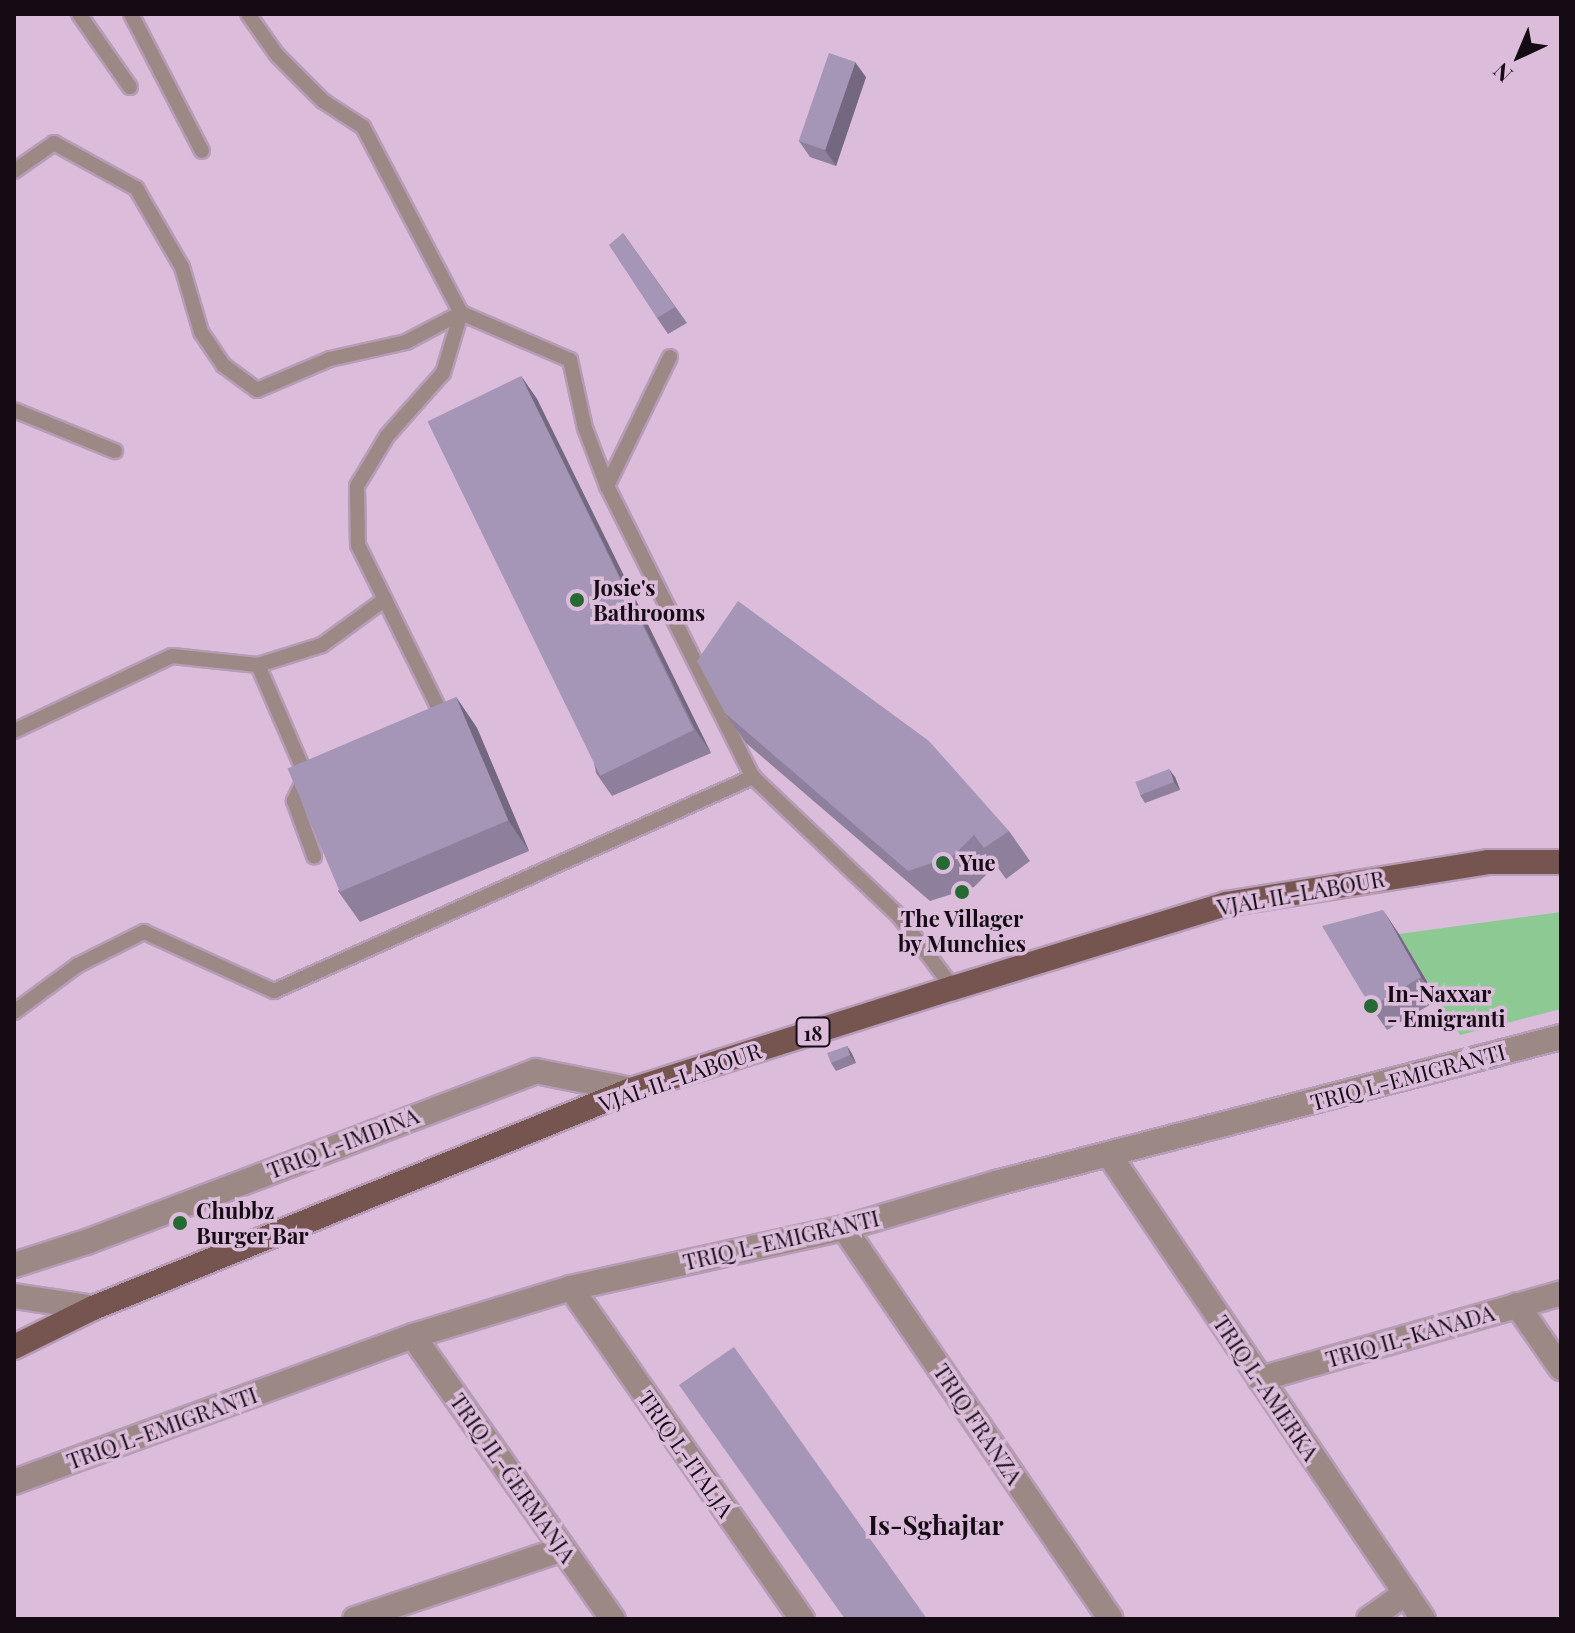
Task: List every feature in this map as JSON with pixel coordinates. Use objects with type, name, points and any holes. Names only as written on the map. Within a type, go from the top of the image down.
[{"type":"main road","name":"VJAL IL-LABOUR","points":[[14,1347],[93,1308],[631,1090],[953,988],[1226,904],[1488,862],[1561,862]]},
{"type":"street","name":"TRIQ L-EMIGRANTI","points":[[14,1482],[413,1336],[571,1288],[844,1228],[1561,1037]]},
{"type":"street","name":"TRIQ L-IMDINA","points":[[14,1265],[89,1241],[536,1071],[631,1090]]},
{"type":"street","name":"TRIQ L-AMERKA","points":[[1110,1156],[1423,1619]]},
{"type":"street","name":"TRIQ FRANZA","points":[[844,1228],[1111,1619]]},
{"type":"street","name":"TRIQ L-ITALJA","points":[[571,1288],[802,1619]]},
{"type":"street","name":"TRIQ IL-KANADA","points":[[1260,1379],[1561,1293]]},
{"type":"street","points":[[14,1296],[93,1308]]},
{"type":"street","points":[[1517,1305],[1561,1368]]},
{"type":"street","name":"TRIQ IL-ĠERMANJA","points":[[413,1336],[613,1619]]},
{"type":"street","points":[[355,1619],[563,1549]]},
{"type":"street","points":[[1369,1619],[1406,1593]]},
{"type":"lane","points":[[79,14],[130,87]]},
{"type":"lane","points":[[131,14],[202,151]]},
{"type":"lane","points":[[248,14],[277,55],[323,101],[363,127],[461,313],[570,360],[585,428],[607,486],[753,777],[899,916],[953,988]]},
{"type":"lane","points":[[14,171],[54,143],[136,188],[182,267],[201,332],[223,365],[257,390],[330,359],[406,342],[461,313]]},
{"type":"lane","points":[[449,728],[358,545],[357,486],[387,436],[443,373],[461,313]]},
{"type":"lane","points":[[607,486],[670,357]]},
{"type":"lane","points":[[14,410],[115,451]]},
{"type":"lane","points":[[14,731],[172,656],[258,665],[322,645],[384,600]]},
{"type":"lane","points":[[258,665],[306,776],[294,801],[314,856]]},
{"type":"lane","points":[[14,1012],[78,965],[144,932],[274,991],[753,777]]},
{"type":"green space","points":[[1561,912],[1561,1009],[1460,1035],[1399,934]]},
{"type":"building","points":[[829,53],[855,62],[825,150],[799,141]]},
{"type":"building","points":[[623,233],[675,307],[657,318],[609,245]]},
{"type":"building","name":"Josie's Bathrooms","points":[[521,376],[694,730],[600,776],[428,422]]},
{"type":"building","points":[[738,601],[929,741],[1009,831],[984,848],[974,835],[953,856],[908,871],[725,713],[697,661]]},
{"type":"building","points":[[456,697],[508,820],[340,892],[288,769]]},
{"type":"building","points":[[1169,769],[1174,782],[1140,795],[1135,782]]},
{"type":"building","points":[[1383,910],[1421,977],[1371,1007],[1322,926]]},
{"type":"building","points":[[847,1046],[850,1055],[831,1063],[827,1053]]},
{"type":"building","points":[[734,1347],[927,1619],[845,1619],[679,1385]]},
{"type":"place","name":"Josie's Bathrooms","points":[[577,600]]},
{"type":"place","name":"Yue","points":[[943,863]]},
{"type":"place","name":"The Villager by Munchies","points":[[962,892]]},
{"type":"place","name":"In-Naxxar - Emigranti","points":[[1371,1006]]},
{"type":"place","name":"Chubbz Burger Bar","points":[[180,1223]]},
{"type":"district","name":"Is-Sgħajtar","points":[[936,1525]]}]
